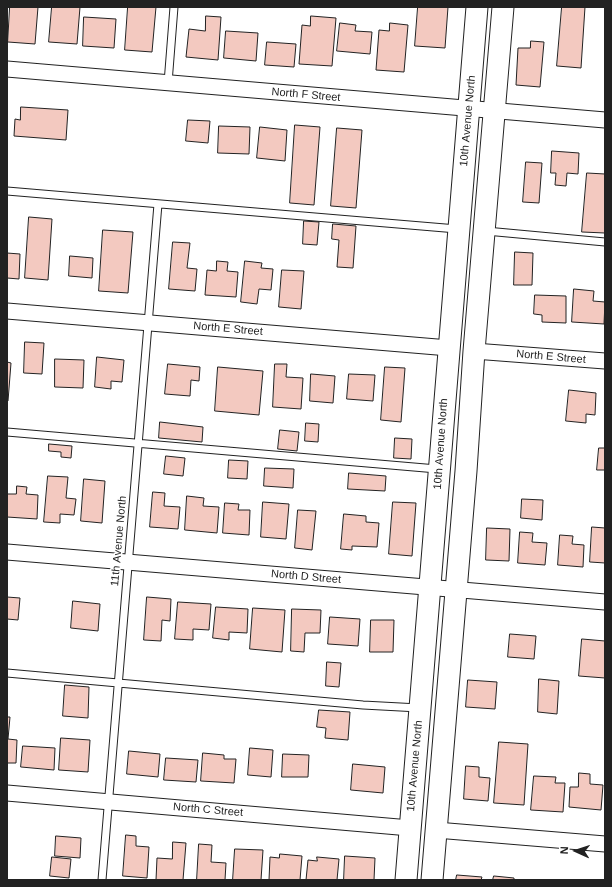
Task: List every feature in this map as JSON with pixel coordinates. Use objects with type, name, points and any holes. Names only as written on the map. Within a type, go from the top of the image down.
[{"type":"main road","name":"10th Avenue North","points":[[406,880],[440,469],[448,348],[477,7]]},
{"type":"main road","points":[[432,880],[503,7]]},
{"type":"street","name":"North F Street","points":[[7,69],[605,120]]},
{"type":"street","name":"North E Street","points":[[7,311],[448,348]]},
{"type":"street","name":"North E Street","points":[[474,351],[605,361]]},
{"type":"street","name":"North D Street","points":[[7,552],[605,602]]},
{"type":"street","name":"North C Street","points":[[7,793],[410,828]]},
{"type":"street","points":[[436,830],[605,844]]},
{"type":"lane","points":[[168,83],[174,7]]},
{"type":"lane","points":[[7,191],[459,229]]},
{"type":"lane","name":"11th Avenue North","points":[[102,880],[158,204]]},
{"type":"lane","points":[[484,231],[605,242]]},
{"type":"lane","points":[[7,432],[440,469]]},
{"type":"lane","points":[[7,673],[362,705],[420,708]]},
{"type":"building","points":[[10,7],[38,7],[35,44],[8,42]]},
{"type":"building","points":[[52,7],[80,7],[77,44],[49,42]]},
{"type":"building","points":[[128,7],[156,7],[152,52],[125,50]]},
{"type":"building","points":[[418,7],[448,7],[445,48],[415,46]]},
{"type":"building","points":[[562,7],[585,7],[581,68],[557,66]]},
{"type":"building","points":[[206,16],[221,17],[218,60],[186,57],[189,29],[205,31]]},
{"type":"building","points":[[311,16],[336,18],[332,66],[299,64],[302,25],[310,26]]},
{"type":"building","points":[[84,17],[116,19],[114,48],[83,46]]},
{"type":"building","points":[[340,23],[356,25],[355,31],[372,32],[370,54],[337,51]]},
{"type":"building","points":[[390,23],[408,25],[404,72],[376,70],[379,30],[389,31]]},
{"type":"building","points":[[226,31],[258,33],[256,61],[224,58]]},
{"type":"building","points":[[531,41],[544,42],[540,87],[516,85],[518,48],[530,48]]},
{"type":"building","points":[[267,42],[296,44],[294,67],[265,65]]},
{"type":"building","points":[[21,107],[68,110],[66,140],[14,136],[15,119],[20,120]]},
{"type":"building","points":[[188,120],[210,121],[208,143],[186,141]]},
{"type":"building","points":[[295,125],[320,127],[314,205],[290,203]]},
{"type":"building","points":[[219,126],[250,127],[249,154],[218,153]]},
{"type":"building","points":[[260,127],[287,130],[285,161],[257,158]]},
{"type":"building","points":[[337,128],[362,130],[356,208],[331,206]]},
{"type":"building","points":[[552,151],[579,153],[578,174],[567,173],[566,186],[555,185],[556,173],[551,173]]},
{"type":"building","points":[[526,162],[542,163],[539,203],[523,202]]},
{"type":"building","points":[[587,173],[605,174],[605,233],[582,232]]},
{"type":"building","points":[[29,217],[52,219],[48,280],[25,278]]},
{"type":"building","points":[[304,221],[319,222],[317,245],[303,244]]},
{"type":"building","points":[[333,224],[356,226],[353,268],[337,267],[339,240],[332,239]]},
{"type":"building","points":[[103,230],[133,232],[128,293],[99,291]]},
{"type":"building","points":[[173,242],[190,243],[187,268],[197,269],[195,291],[169,289]]},
{"type":"building","points":[[515,252],[533,253],[532,285],[514,285]]},
{"type":"building","points":[[7,253],[20,254],[19,279],[7,278]]},
{"type":"building","points":[[70,256],[93,258],[92,278],[69,276]]},
{"type":"building","points":[[217,261],[228,262],[227,271],[238,272],[236,297],[205,295],[207,270],[216,271]]},
{"type":"building","points":[[245,261],[262,263],[261,268],[273,269],[271,290],[259,289],[257,304],[241,302]]},
{"type":"building","points":[[282,270],[304,271],[301,309],[279,307]]},
{"type":"building","points":[[574,289],[594,291],[593,301],[605,302],[604,324],[572,322]]},
{"type":"building","points":[[535,295],[566,296],[566,323],[542,322],[542,315],[534,314]]},
{"type":"building","points":[[25,342],[44,343],[42,374],[24,373]]},
{"type":"building","points":[[97,357],[124,360],[122,382],[111,381],[111,389],[95,387]]},
{"type":"building","points":[[55,359],[84,360],[83,388],[55,387]]},
{"type":"building","points":[[7,362],[11,363],[8,401],[7,401]]},
{"type":"building","points":[[168,364],[200,367],[199,381],[191,380],[190,396],[165,394]]},
{"type":"building","points":[[275,364],[287,364],[286,377],[303,378],[301,409],[273,407]]},
{"type":"building","points":[[218,367],[263,371],[259,415],[215,411]]},
{"type":"building","points":[[385,367],[405,368],[401,422],[381,420]]},
{"type":"building","points":[[311,374],[335,376],[333,403],[310,401]]},
{"type":"building","points":[[349,374],[375,375],[373,401],[347,399]]},
{"type":"building","points":[[569,390],[596,393],[595,415],[586,414],[586,423],[566,421]]},
{"type":"building","points":[[160,422],[203,427],[202,442],[159,438]]},
{"type":"building","points":[[306,423],[319,424],[318,442],[305,441]]},
{"type":"building","points":[[280,430],[299,432],[297,451],[278,449]]},
{"type":"building","points":[[395,438],[412,439],[411,459],[394,458]]},
{"type":"building","points":[[49,444],[72,446],[71,458],[61,457],[61,452],[49,451]]},
{"type":"building","points":[[599,448],[605,448],[605,470],[597,470]]},
{"type":"building","points":[[166,456],[185,458],[183,476],[164,474]]},
{"type":"building","points":[[229,460],[248,461],[247,479],[228,478]]},
{"type":"building","points":[[265,468],[294,469],[293,488],[264,486]]},
{"type":"building","points":[[349,473],[386,476],[385,491],[348,489]]},
{"type":"building","points":[[48,476],[68,477],[66,498],[76,499],[74,515],[60,514],[60,523],[44,522]]},
{"type":"building","points":[[84,479],[105,481],[102,523],[81,521]]},
{"type":"building","points":[[17,486],[27,487],[26,494],[38,495],[37,519],[7,517],[7,494],[16,494]]},
{"type":"building","points":[[153,492],[165,493],[164,506],[180,507],[178,529],[150,527]]},
{"type":"building","points":[[187,496],[204,498],[203,506],[219,507],[217,533],[185,530]]},
{"type":"building","points":[[522,499],[543,500],[542,520],[521,518]]},
{"type":"building","points":[[263,502],[289,504],[286,539],[261,537]]},
{"type":"building","points":[[393,502],[416,503],[412,556],[389,554]]},
{"type":"building","points":[[225,503],[239,504],[238,510],[250,510],[249,535],[223,533]]},
{"type":"building","points":[[298,510],[316,511],[312,550],[295,548]]},
{"type":"building","points":[[344,514],[366,516],[366,522],[379,523],[377,547],[352,546],[352,550],[341,549]]},
{"type":"building","points":[[592,527],[605,528],[605,563],[590,562]]},
{"type":"building","points":[[487,528],[510,529],[509,561],[486,560]]},
{"type":"building","points":[[520,532],[533,533],[532,542],[547,543],[545,565],[518,563]]},
{"type":"building","points":[[560,535],[573,536],[572,544],[584,545],[583,567],[558,565]]},
{"type":"building","points":[[7,597],[20,598],[18,620],[7,619]]},
{"type":"building","points":[[147,597],[171,599],[170,621],[162,620],[161,641],[144,640]]},
{"type":"building","points":[[73,601],[100,604],[98,631],[71,628]]},
{"type":"building","points":[[178,602],[211,604],[209,630],[193,629],[193,640],[175,639]]},
{"type":"building","points":[[216,607],[248,609],[247,633],[229,632],[229,640],[213,638]]},
{"type":"building","points":[[253,608],[285,610],[282,652],[250,649]]},
{"type":"building","points":[[292,609],[321,610],[320,633],[305,633],[304,652],[291,651]]},
{"type":"building","points":[[330,617],[360,619],[358,646],[328,644]]},
{"type":"building","points":[[371,620],[394,620],[393,652],[370,652]]},
{"type":"building","points":[[510,634],[536,636],[534,659],[508,657]]},
{"type":"building","points":[[582,639],[605,641],[605,678],[579,676]]},
{"type":"building","points":[[327,662],[341,663],[339,687],[326,686]]},
{"type":"building","points":[[539,679],[559,681],[557,714],[538,712]]},
{"type":"building","points":[[468,680],[497,682],[495,709],[466,707]]},
{"type":"building","points":[[65,685],[89,687],[88,718],[63,716]]},
{"type":"building","points":[[319,710],[350,712],[348,740],[325,738],[326,728],[317,727]]},
{"type":"building","points":[[7,717],[10,717],[8,739],[17,740],[16,763],[7,763]]},
{"type":"building","points":[[61,738],[90,740],[88,772],[59,770]]},
{"type":"building","points":[[499,742],[528,744],[524,805],[494,803]]},
{"type":"building","points":[[23,746],[55,748],[54,770],[21,767]]},
{"type":"building","points":[[250,748],[273,750],[271,777],[248,775]]},
{"type":"building","points":[[129,751],[160,754],[158,777],[127,774]]},
{"type":"building","points":[[203,753],[224,755],[224,759],[236,759],[234,783],[201,781]]},
{"type":"building","points":[[283,754],[309,755],[308,777],[282,777]]},
{"type":"building","points":[[166,758],[198,760],[196,782],[164,780]]},
{"type":"building","points":[[353,764],[385,767],[383,793],[351,790]]},
{"type":"building","points":[[466,766],[479,767],[479,777],[490,778],[488,801],[464,799]]},
{"type":"building","points":[[579,773],[590,774],[590,784],[603,785],[601,810],[569,807],[570,787],[578,787]]},
{"type":"building","points":[[534,776],[556,777],[555,783],[565,783],[563,812],[531,810]]},
{"type":"building","points":[[126,835],[136,836],[136,846],[149,847],[147,878],[123,876]]},
{"type":"building","points":[[56,836],[81,838],[80,858],[55,856]]},
{"type":"building","points":[[173,842],[186,843],[183,880],[156,880],[157,858],[172,859]]},
{"type":"building","points":[[199,844],[212,845],[211,862],[226,863],[225,880],[197,880]]},
{"type":"building","points":[[235,849],[263,850],[261,880],[233,880]]},
{"type":"building","points":[[280,854],[302,856],[300,880],[269,880],[270,857],[279,858]]},
{"type":"building","points":[[345,856],[375,858],[374,880],[344,880]]},
{"type":"building","points":[[52,857],[71,859],[69,878],[50,876]]},
{"type":"building","points":[[317,857],[339,859],[337,880],[306,880],[308,860],[317,861]]},
{"type":"building","points":[[457,875],[482,877],[481,880],[456,880]]},
{"type":"building","points":[[494,876],[514,878],[514,880],[493,880]]}]
